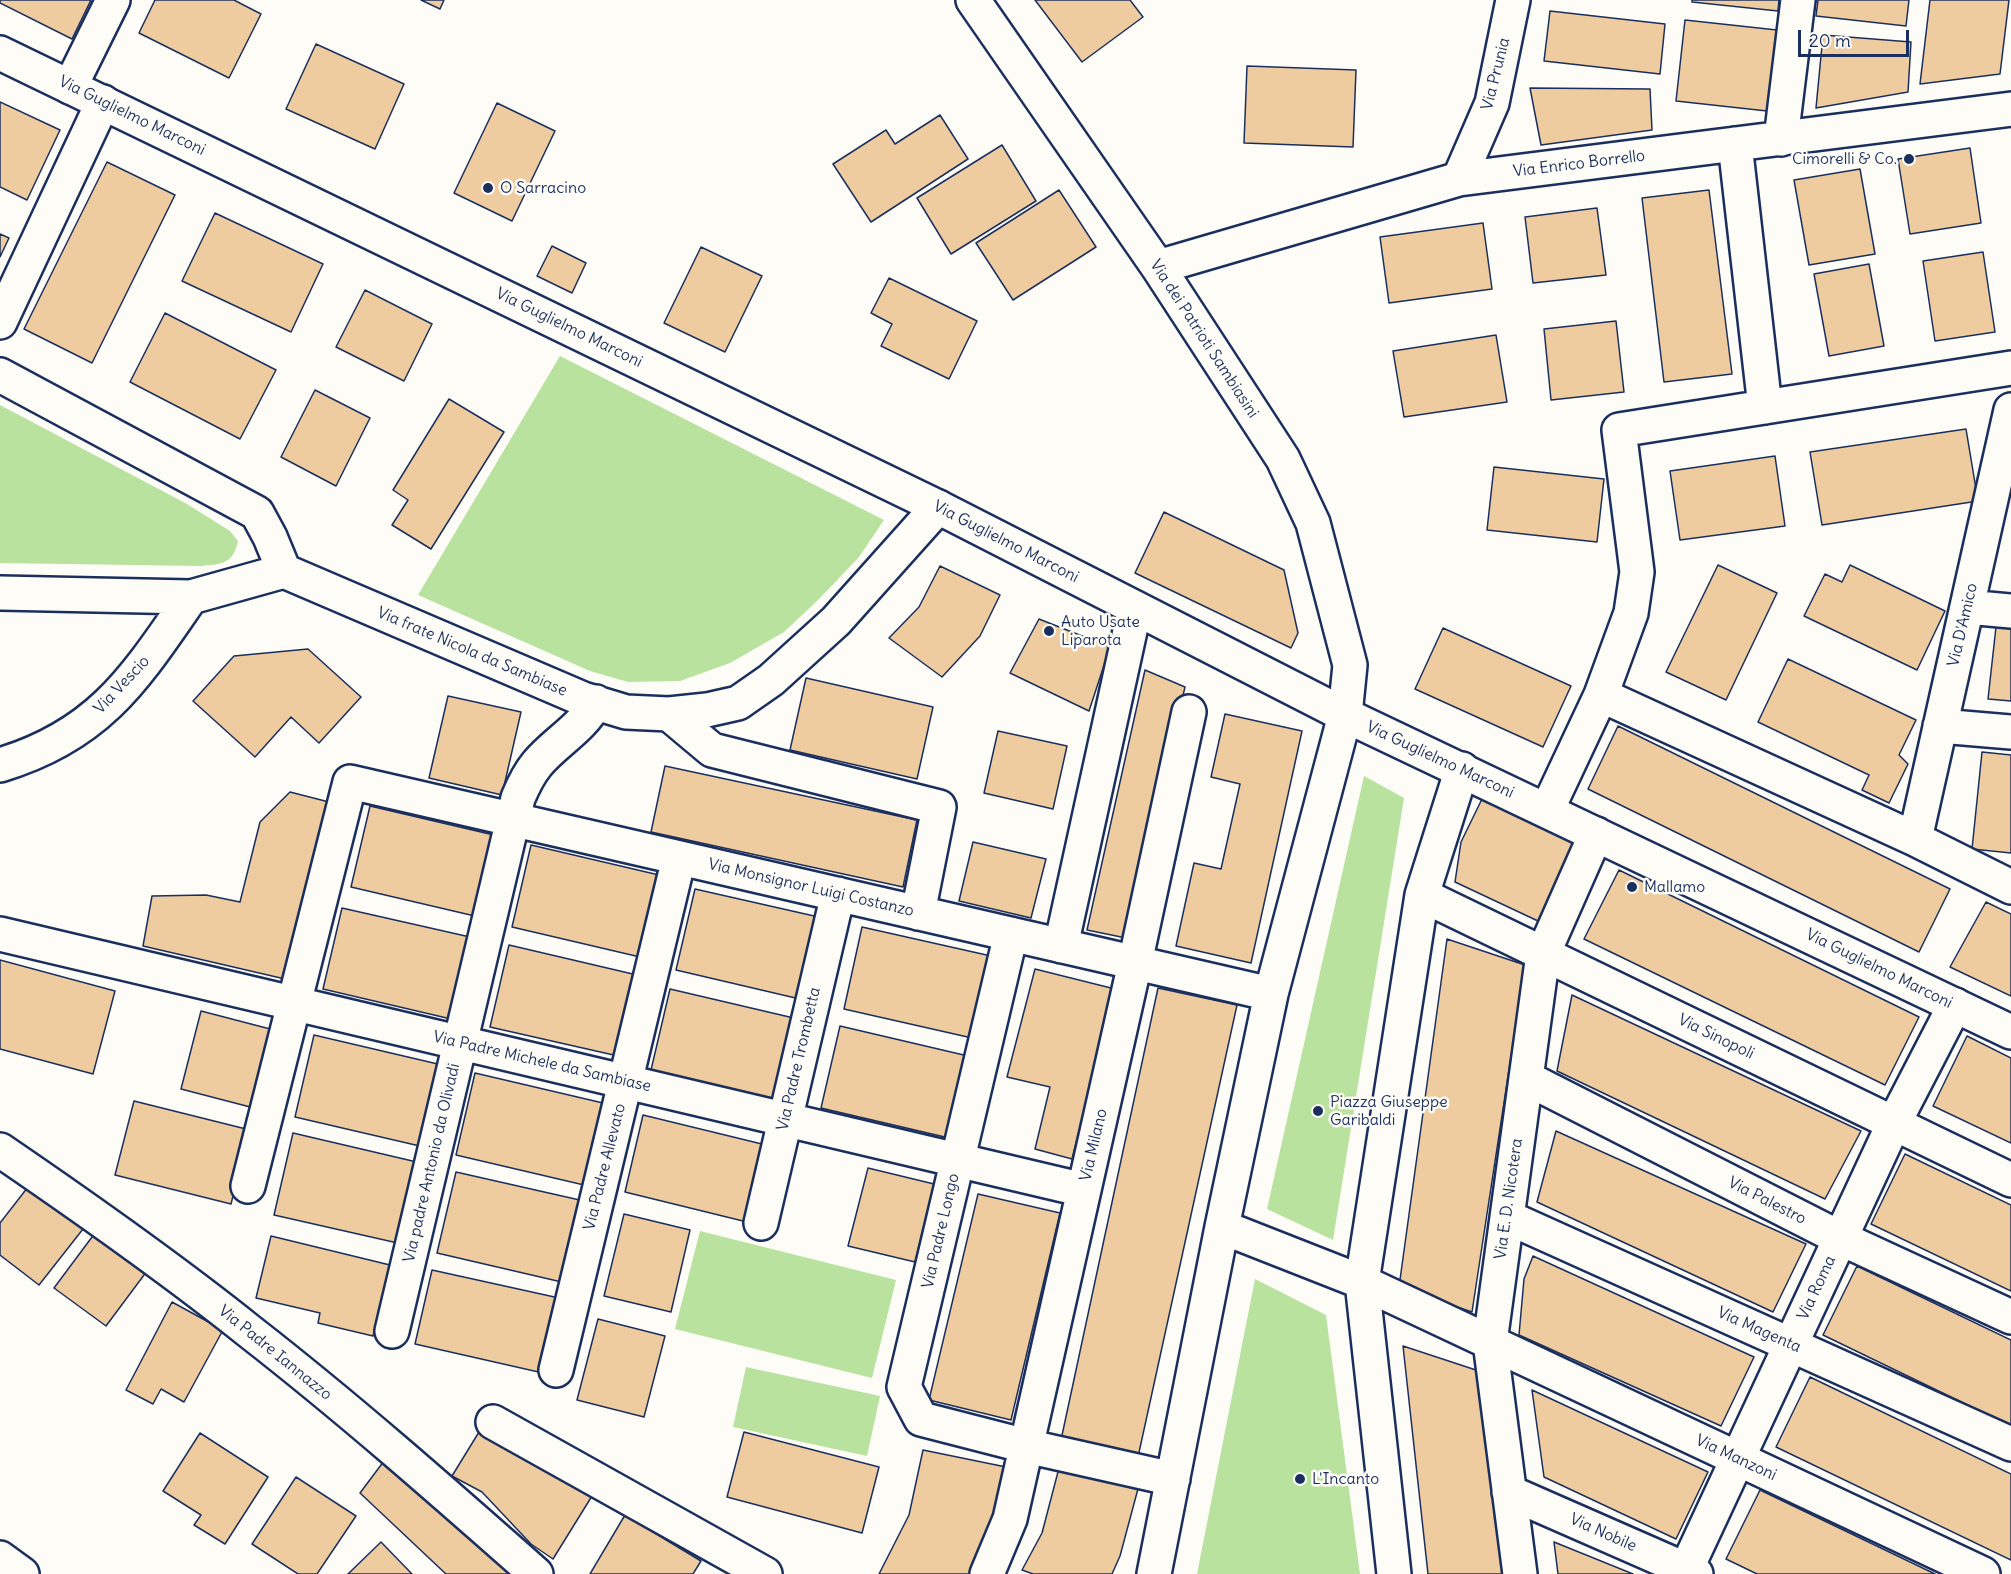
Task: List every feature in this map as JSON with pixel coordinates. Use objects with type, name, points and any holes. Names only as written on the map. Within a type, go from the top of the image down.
[{"type":"street","points":[[70,87],[113,0]]},
{"type":"street","name":"Via dei Patrioti Sambiasini","points":[[973,0],[1158,267],[1283,459],[1313,523],[1350,665],[1345,715],[1271,994],[1222,1227],[1154,1574]]},
{"type":"street","name":"Via Prunia","points":[[1459,179],[1492,103],[1513,0]]},
{"type":"street","points":[[1781,139],[1798,0]]},
{"type":"street","name":"Via Guglielmo Marconi","points":[[0,53],[938,507],[1345,715],[2011,1032]]},
{"type":"street","points":[[0,322],[103,102]]},
{"type":"street","name":"Via Enrico Borrello","points":[[1158,267],[1459,179],[2011,109]]},
{"type":"street","points":[[1735,144],[1765,406]]},
{"type":"street","points":[[1547,810],[1601,695],[1631,613],[1637,572],[1619,430],[2011,368]]},
{"type":"street","points":[[0,375],[257,513],[284,571],[191,597],[0,593]]},
{"type":"street","name":"Via D'Amico","points":[[1915,839],[1967,607],[2003,486],[2011,410]]},
{"type":"street","name":"Via frate Nicola da Sambiase","points":[[284,571],[534,680],[626,712],[669,714],[707,710],[738,703],[771,680],[836,621],[938,507]]},
{"type":"street","name":"Via Vescio","points":[[0,765],[26,757],[69,736],[106,707],[141,669],[191,597]]},
{"type":"street","points":[[1967,607],[2011,611]]},
{"type":"street","points":[[1061,946],[1135,608]]},
{"type":"street","points":[[1601,695],[1915,839],[2011,887]]},
{"type":"street","name":"Via padre Antonio da Olivadi","points":[[392,1331],[518,798],[525,780],[538,763],[591,713],[596,702]]},
{"type":"street","name":"Via Milano","points":[[987,1574],[1010,1519],[1189,712]]},
{"type":"street","points":[[669,714],[712,750],[939,807],[918,913]]},
{"type":"street","points":[[1940,726],[2011,732]]},
{"type":"street","points":[[1394,1574],[1362,1282],[1422,895],[1462,769]]},
{"type":"street","name":"Via Monsignor Luigi Costanzo","points":[[294,1003],[350,782],[1271,994]]},
{"type":"street","name":"Via E. D. Nicotera","points":[[1520,1574],[1490,1342],[1543,954],[1596,834]]},
{"type":"street","name":"Via Padre Allevato","points":[[556,1370],[679,858]]},
{"type":"street","name":"Via Padre Trombetta","points":[[761,1223],[838,894]]},
{"type":"street","name":"Via Sinopoli","points":[[1422,895],[2011,1180]]},
{"type":"street","name":"Via Padre Michele da Sambiase","points":[[0,934],[1084,1190]]},
{"type":"street","name":"Via Padre Longo","points":[[1011,934],[904,1387],[921,1419],[1026,1446],[1173,1479]]},
{"type":"street","points":[[248,1186],[294,1003]]},
{"type":"street","name":"Via Roma","points":[[1688,1572],[1737,1459],[1894,1123],[1955,1005]]},
{"type":"street","name":"Via Palestro","points":[[1526,1078],[1840,1238],[2011,1317]]},
{"type":"street","name":"Via Padre Iannazzo","points":[[0,1150],[70,1198],[249,1330],[429,1479],[536,1574]]},
{"type":"street","name":"Via Magenta","points":[[1507,1217],[2011,1443]]},
{"type":"street","name":"Via Manzoni","points":[[1222,1227],[1362,1282],[1983,1574]]},
{"type":"street","points":[[493,1422],[765,1574]]},
{"type":"street","name":"Via Nobile","points":[[1509,1491],[1688,1572]]},
{"type":"street","points":[[0,1558],[22,1574]]},
{"type":"green space","points":[[560,356],[884,520],[859,557],[784,632],[730,663],[680,681],[628,682],[590,671],[418,595]]},
{"type":"green space","points":[[0,405],[187,504],[230,531],[238,541],[233,555],[220,564],[199,566],[0,563]]},
{"type":"green space","points":[[1364,776],[1404,798],[1333,1240],[1267,1209]]},
{"type":"green space","points":[[700,1231],[896,1280],[872,1378],[675,1329]]},
{"type":"green space","points":[[1255,1279],[1326,1315],[1360,1574],[1197,1574]]},
{"type":"green space","points":[[746,1367],[880,1396],[867,1456],[733,1427]]},
{"type":"building","points":[[0,0],[91,0],[72,39],[0,3]]},
{"type":"building","points":[[155,0],[234,0],[261,14],[229,78],[139,33]]},
{"type":"building","points":[[421,0],[444,0],[440,9]]},
{"type":"building","points":[[1035,0],[1130,0],[1143,17],[1082,62]]},
{"type":"building","points":[[1692,0],[1779,0],[1778,11],[1692,2]]},
{"type":"building","points":[[1818,0],[1909,0],[1906,26],[1816,16]]},
{"type":"building","points":[[1930,0],[2009,0],[2000,74],[1920,84]]},
{"type":"building","points":[[1550,11],[1665,24],[1660,74],[1544,61]]},
{"type":"building","points":[[1685,20],[1777,30],[1767,111],[1676,101]]},
{"type":"building","points":[[1823,35],[1911,42],[1908,92],[1816,108]]},
{"type":"building","points":[[316,44],[404,84],[375,149],[286,109]]},
{"type":"building","points":[[1247,66],[1356,70],[1353,147],[1244,143]]},
{"type":"building","points":[[1530,88],[1650,89],[1652,130],[1541,145]]},
{"type":"building","points":[[0,102],[60,130],[27,200],[0,187]]},
{"type":"building","points":[[497,103],[555,131],[512,221],[454,193]]},
{"type":"building","points":[[940,115],[968,159],[871,222],[833,164],[886,130],[895,144]]},
{"type":"building","points":[[1002,145],[1036,201],[951,254],[917,198]]},
{"type":"building","points":[[1970,148],[1981,223],[1910,234],[1898,159]]},
{"type":"building","points":[[107,162],[175,195],[92,363],[24,329]]},
{"type":"building","points":[[1860,169],[1875,254],[1809,265],[1794,180]]},
{"type":"building","points":[[1059,190],[1096,247],[1013,300],[976,243]]},
{"type":"building","points":[[1709,190],[1732,374],[1664,382],[1642,198]]},
{"type":"building","points":[[1597,208],[1606,275],[1533,283],[1525,217]]},
{"type":"building","points":[[215,213],[323,264],[291,332],[182,281]]},
{"type":"building","points":[[1483,223],[1492,289],[1389,303],[1380,237]]},
{"type":"building","points":[[0,234],[9,238],[0,257]]},
{"type":"building","points":[[552,246],[586,263],[572,293],[537,276]]},
{"type":"building","points":[[701,247],[762,276],[725,352],[664,323]]},
{"type":"building","points":[[1983,252],[1995,332],[1935,341],[1923,261]]},
{"type":"building","points":[[1869,264],[1884,346],[1829,356],[1814,274]]},
{"type":"building","points":[[889,278],[977,321],[949,379],[881,346],[892,324],[871,313]]},
{"type":"building","points":[[365,290],[432,324],[404,381],[336,347]]},
{"type":"building","points":[[165,313],[276,370],[240,439],[130,382]]},
{"type":"building","points":[[1616,321],[1624,392],[1551,400],[1544,329]]},
{"type":"building","points":[[1496,335],[1507,402],[1404,417],[1393,351]]},
{"type":"building","points":[[315,390],[370,418],[336,486],[281,457]]},
{"type":"building","points":[[449,399],[504,432],[431,549],[392,525],[408,500],[393,490]]},
{"type":"building","points":[[1966,429],[1978,501],[1822,525],[1810,452]]},
{"type":"building","points":[[1775,456],[1785,526],[1680,540],[1670,471]]},
{"type":"building","points":[[1494,467],[1604,479],[1597,542],[1487,530]]},
{"type":"building","points":[[1164,512],[1284,570],[1298,633],[1291,648],[1135,573]]},
{"type":"building","points":[[1718,565],[1777,593],[1726,700],[1666,672]]},
{"type":"building","points":[[1850,565],[1945,611],[1917,670],[1804,616],[1825,574],[1842,582]]},
{"type":"building","points":[[940,566],[1000,595],[980,636],[942,677],[889,638],[919,607]]},
{"type":"building","points":[[1039,619],[1110,647],[1089,711],[1010,673]]},
{"type":"building","points":[[1996,627],[2011,628],[2011,701],[1988,699]]},
{"type":"building","points":[[1443,628],[1571,686],[1543,747],[1415,689]]},
{"type":"building","points":[[308,649],[361,697],[319,743],[291,717],[255,757],[193,701],[234,656]]},
{"type":"building","points":[[1788,659],[1916,720],[1899,755],[1908,764],[1889,803],[1862,790],[1869,775],[1758,722]]},
{"type":"building","points":[[1145,670],[1185,687],[1126,938],[1087,930]]},
{"type":"building","points":[[806,678],[933,707],[917,779],[790,750]]},
{"type":"building","points":[[448,696],[521,712],[502,795],[429,778]]},
{"type":"building","points":[[1225,714],[1302,731],[1251,963],[1176,946],[1194,863],[1221,869],[1240,784],[1211,777]]},
{"type":"building","points":[[1618,726],[1950,889],[1919,952],[1588,789]]},
{"type":"building","points":[[998,731],[1067,746],[1053,809],[984,793]]},
{"type":"building","points":[[1982,752],[2011,755],[2011,853],[1972,849]]},
{"type":"building","points":[[665,766],[917,820],[903,887],[651,832]]},
{"type":"building","points":[[290,792],[329,802],[285,979],[143,946],[152,896],[206,895],[240,902],[260,822]]},
{"type":"building","points":[[1482,799],[1576,844],[1538,921],[1455,882],[1461,842]]},
{"type":"building","points":[[370,806],[498,836],[479,917],[351,887]]},
{"type":"building","points":[[973,842],[1046,859],[1031,918],[959,901]]},
{"type":"building","points":[[531,845],[659,875],[640,957],[512,927]]},
{"type":"building","points":[[1619,870],[1919,1017],[1885,1085],[1584,939]]},
{"type":"building","points":[[695,889],[823,918],[804,1000],[676,970]]},
{"type":"building","points":[[1986,902],[2011,914],[2011,996],[1950,967]]},
{"type":"building","points":[[342,908],[470,937],[451,1019],[323,989]]},
{"type":"building","points":[[862,927],[991,956],[972,1038],[844,1009]]},
{"type":"building","points":[[1447,939],[1525,965],[1472,1312],[1399,1287]]},
{"type":"building","points":[[509,945],[637,975],[618,1056],[490,1027]]},
{"type":"building","points":[[0,960],[115,991],[93,1074],[0,1049]]},
{"type":"building","points":[[1035,969],[1115,989],[1072,1159],[1035,1149],[1050,1087],[1007,1077]]},
{"type":"building","points":[[1158,988],[1237,1005],[1138,1457],[1061,1440]]},
{"type":"building","points":[[670,989],[798,1019],[779,1100],[651,1070]]},
{"type":"building","points":[[1572,995],[1861,1131],[1825,1199],[1557,1071]]},
{"type":"building","points":[[201,1011],[274,1030],[254,1108],[181,1089]]},
{"type":"building","points":[[840,1026],[968,1056],[949,1138],[821,1108]]},
{"type":"building","points":[[314,1035],[442,1065],[424,1147],[295,1117]]},
{"type":"building","points":[[1967,1036],[2011,1058],[2011,1143],[1933,1106]]},
{"type":"building","points":[[475,1073],[603,1103],[584,1185],[456,1155]]},
{"type":"building","points":[[134,1101],[250,1130],[231,1204],[115,1175]]},
{"type":"building","points":[[643,1115],[766,1145],[747,1222],[625,1192]]},
{"type":"building","points":[[1556,1131],[1806,1244],[1773,1312],[1537,1202]]},
{"type":"building","points":[[293,1133],[421,1163],[402,1244],[274,1215]]},
{"type":"building","points":[[1905,1154],[2011,1205],[2011,1291],[1871,1224]]},
{"type":"building","points":[[868,1168],[934,1184],[915,1262],[848,1246]]},
{"type":"building","points":[[456,1172],[584,1201],[566,1283],[437,1253]]},
{"type":"building","points":[[28,1187],[83,1229],[39,1285],[0,1255],[0,1223]]},
{"type":"building","points":[[978,1194],[1060,1213],[1011,1420],[929,1400]]},
{"type":"building","points":[[624,1214],[690,1230],[671,1312],[604,1296]]},
{"type":"building","points":[[95,1233],[147,1271],[106,1326],[54,1288]]},
{"type":"building","points":[[271,1236],[390,1265],[373,1336],[318,1323],[320,1313],[256,1298]]},
{"type":"building","points":[[1533,1256],[1754,1357],[1721,1426],[1519,1335],[1524,1279]]},
{"type":"building","points":[[1857,1266],[2011,1340],[2011,1426],[1823,1335]]},
{"type":"building","points":[[432,1270],[559,1298],[543,1373],[415,1344]]},
{"type":"building","points":[[172,1302],[223,1330],[184,1402],[161,1389],[153,1404],[126,1390]]},
{"type":"building","points":[[598,1319],[665,1336],[644,1417],[577,1400]]},
{"type":"building","points":[[1403,1346],[1479,1371],[1504,1574],[1428,1574]]},
{"type":"building","points":[[1810,1377],[2011,1474],[2011,1560],[1776,1447]]},
{"type":"building","points":[[1532,1390],[1708,1472],[1676,1539],[1544,1477]]},
{"type":"building","points":[[479,1432],[592,1496],[553,1559],[531,1544],[482,1492],[452,1476]]},
{"type":"building","points":[[744,1432],[879,1467],[862,1533],[727,1497]]},
{"type":"building","points":[[200,1433],[268,1477],[225,1544],[194,1525],[201,1515],[163,1491]]},
{"type":"building","points":[[923,1450],[1006,1467],[990,1537],[971,1574],[879,1574],[909,1515]]},
{"type":"building","points":[[387,1457],[525,1574],[446,1574],[360,1493]]},
{"type":"building","points":[[1059,1468],[1139,1485],[1120,1556],[1112,1574],[1033,1574],[1022,1570],[1042,1533]]},
{"type":"building","points":[[296,1477],[356,1516],[317,1574],[298,1574],[252,1544]]},
{"type":"building","points":[[1760,1490],[1935,1574],[1757,1574],[1726,1559]]},
{"type":"building","points":[[625,1515],[701,1561],[693,1574],[590,1574]]},
{"type":"building","points":[[381,1542],[412,1574],[348,1574]]},
{"type":"building","points":[[1554,1542],[1633,1574],[1558,1574]]},
{"type":"place","name":"Cimorelli & Co.","points":[[1909,159]]},
{"type":"place","name":"O Sarracino","points":[[488,188]]},
{"type":"place","name":"Auto Usate Liparota","points":[[1049,631]]},
{"type":"place","name":"Mallamo","points":[[1632,887]]},
{"type":"place","name":"Piazza Giuseppe Garibaldi","points":[[1318,1111]]},
{"type":"place","name":"L'Incanto","points":[[1300,1479]]}]
